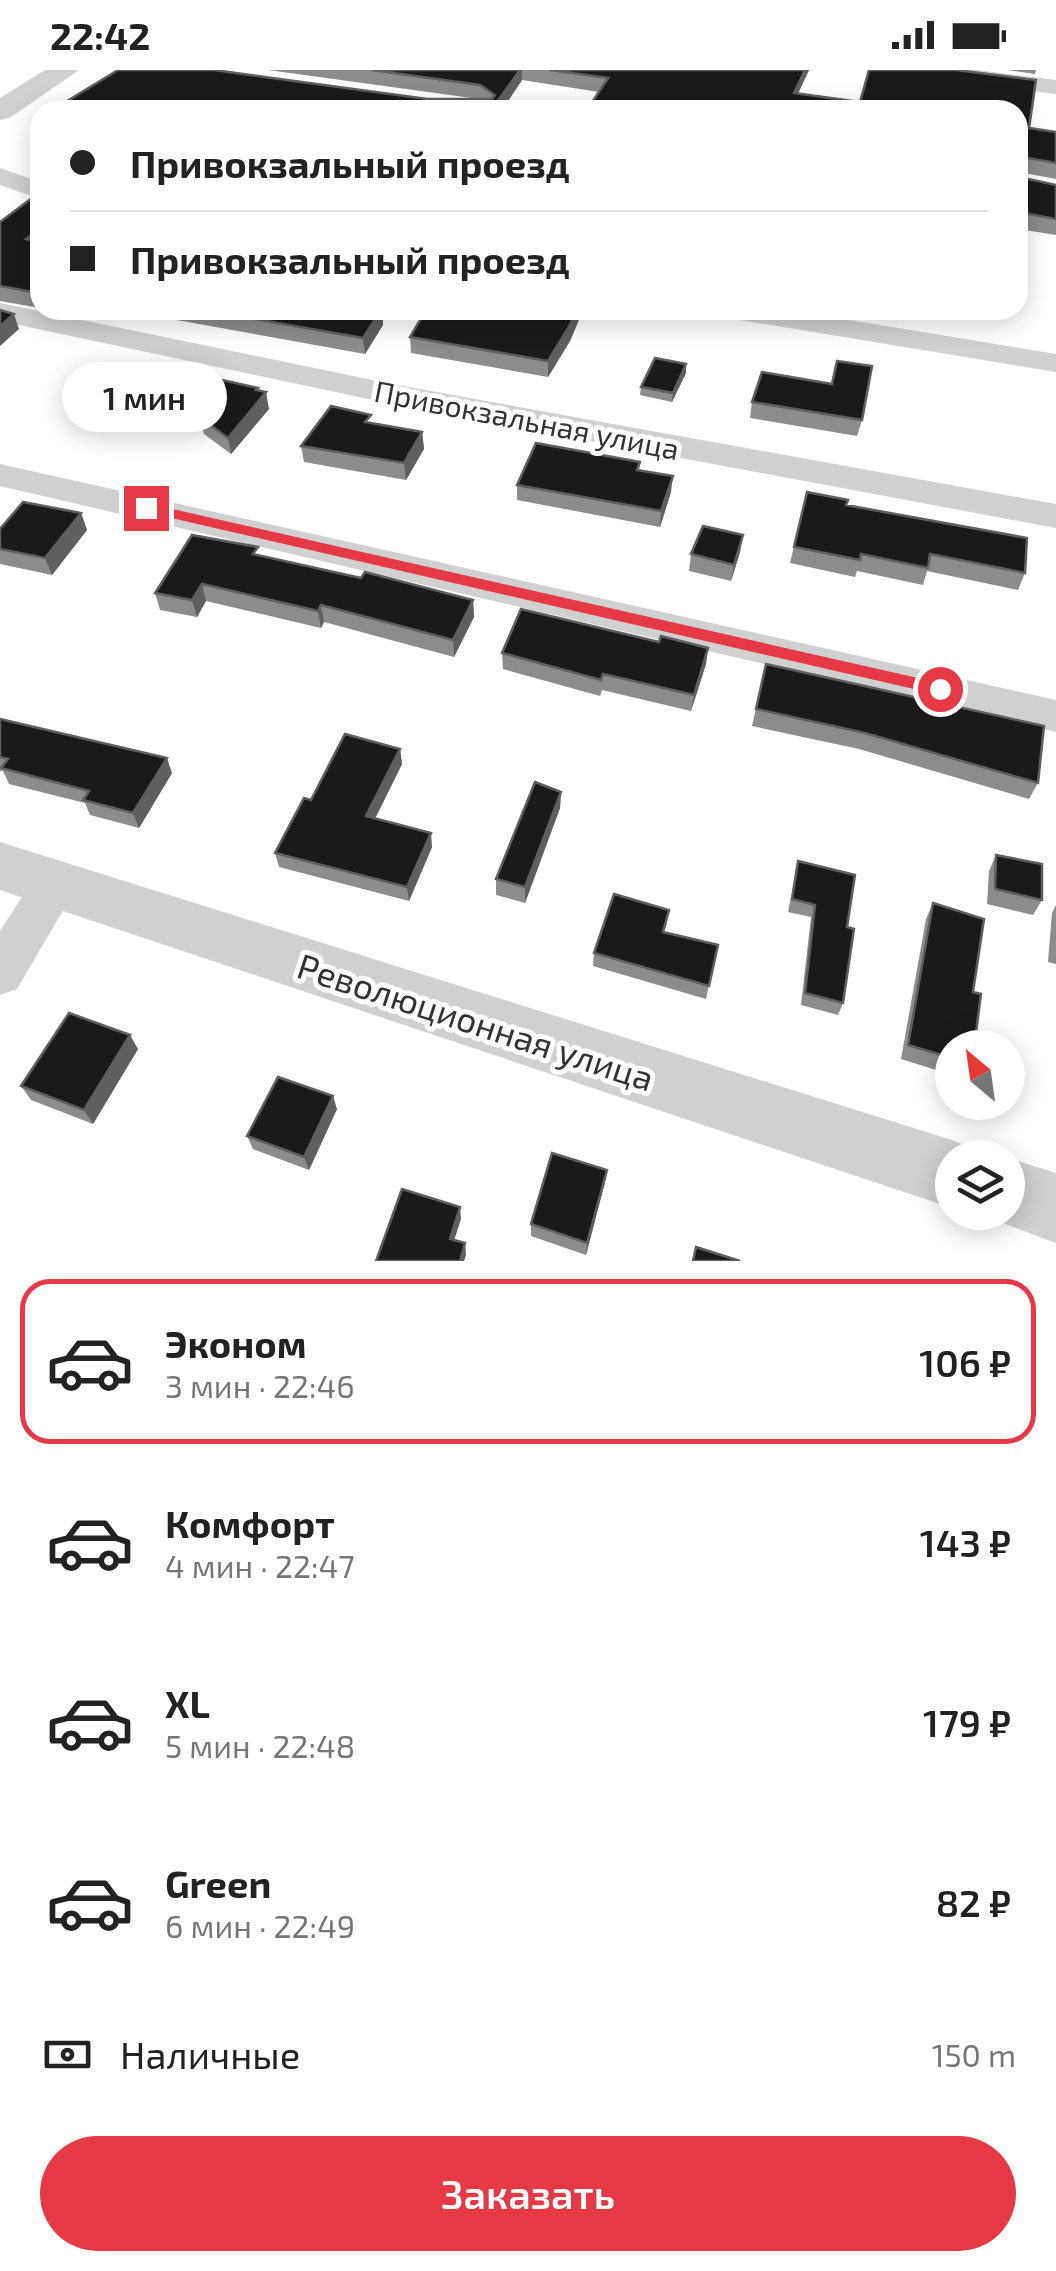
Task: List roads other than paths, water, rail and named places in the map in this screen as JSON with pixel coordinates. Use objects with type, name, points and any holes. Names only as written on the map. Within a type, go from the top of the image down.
[{"type":"street","points":[[0,111],[64,70]]},
{"type":"street","points":[[924,70],[1056,86]]},
{"type":"street","points":[[0,176],[30,187]]},
{"type":"street","name":"Привокзальная улица","points":[[0,312],[30,318]]},
{"type":"street","name":"Привокзальная улица","points":[[38,320],[392,394],[1056,516]]},
{"type":"street","points":[[796,320],[1056,362]]},
{"type":"street","points":[[0,475],[1056,716]]},
{"type":"street","points":[[0,973],[28,876]]},
{"type":"street","name":"Революционная улица","points":[[28,876],[935,1169]]},
{"type":"street","points":[[1025,1198],[1056,1208]]}]
